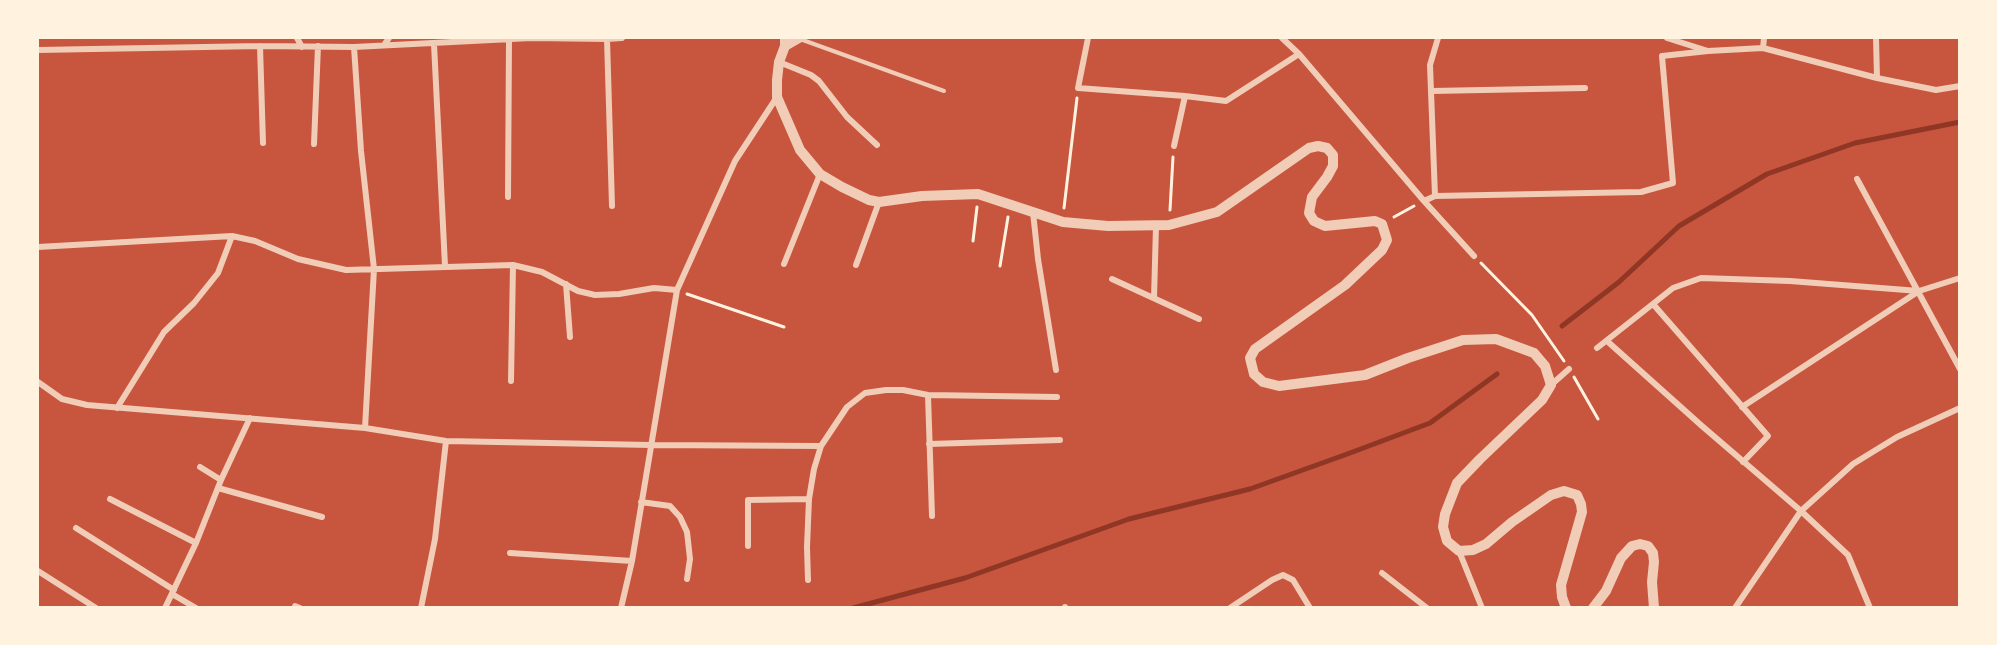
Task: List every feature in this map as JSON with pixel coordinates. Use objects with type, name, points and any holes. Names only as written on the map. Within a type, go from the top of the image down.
[{"type":"street","points":[[297,38],[302,47]]},
{"type":"street","points":[[384,45],[388,38]]},
{"type":"street","points":[[38,50],[260,46],[354,47],[531,38],[622,38]]},
{"type":"street","points":[[797,38],[785,42],[779,62],[777,97],[800,150],[820,174],[878,205],[922,196],[978,194],[1063,222],[1107,226],[1169,225],[1217,212],[1309,148],[1318,146],[1327,148],[1333,155],[1333,166],[1312,197],[1309,213],[1314,221],[1325,226],[1367,221],[1382,224],[1387,240],[1382,250],[1345,285],[1255,350],[1250,358],[1254,374],[1263,382],[1279,386],[1365,375],[1463,340],[1496,339],[1534,353],[1545,366],[1551,385]]},
{"type":"street","points":[[1088,38],[1078,88],[1226,101],[1299,54]]},
{"type":"street","points":[[1282,38],[1299,54],[1474,256]]},
{"type":"street","points":[[1435,196],[1430,65],[1438,38]]},
{"type":"street","points":[[1667,38],[1708,51]]},
{"type":"street","points":[[1763,48],[1764,38]]},
{"type":"street","points":[[1876,38],[1878,78]]},
{"type":"street","points":[[607,39],[612,206]]},
{"type":"street","points":[[508,197],[509,40]]},
{"type":"street","points":[[434,44],[445,266]]},
{"type":"street","points":[[260,46],[264,143]]},
{"type":"street","points":[[314,144],[318,46]]},
{"type":"street","points":[[354,47],[361,151],[374,269],[365,428]]},
{"type":"street","points":[[1424,201],[1435,196],[1641,192],[1673,183],[1662,56],[1763,48],[1878,78],[1936,90],[1959,86]]},
{"type":"street","points":[[779,62],[811,75],[819,81],[847,117],[877,145]]},
{"type":"street","points":[[1432,91],[1585,88]]},
{"type":"street","points":[[1174,146],[1185,96]]},
{"type":"street","points":[[621,608],[632,561],[677,290],[735,161],[777,97]]},
{"type":"street","points":[[784,264],[820,174]]},
{"type":"street","points":[[1857,179],[1959,369]]},
{"type":"street","points":[[856,265],[878,205]]},
{"type":"street","points":[[1033,211],[1038,259],[1056,370]]},
{"type":"street","points":[[1154,298],[1156,226]]},
{"type":"street","points":[[117,408],[165,332],[194,303],[218,273],[232,236]]},
{"type":"street","points":[[38,246],[232,236],[255,241],[298,259],[346,270],[513,265],[542,272],[578,291],[595,295],[619,294],[654,288],[677,290]]},
{"type":"street","points":[[511,381],[513,265]]},
{"type":"street","points":[[1597,348],[1673,288],[1701,278],[1790,281],[1918,291]]},
{"type":"street","points":[[1742,407],[1918,291],[1959,278]]},
{"type":"street","points":[[1112,279],[1199,319]]},
{"type":"street","points":[[566,284],[570,337]]},
{"type":"street","points":[[1653,304],[1768,436],[1743,462]]},
{"type":"street","points":[[1607,341],[1848,555],[1870,608]]},
{"type":"street","points":[[1482,608],[1459,550],[1447,541],[1443,527],[1445,514],[1457,483],[1542,400],[1551,385],[1569,369]]},
{"type":"street","points":[[38,382],[62,399],[87,405],[365,428],[446,441],[821,446]]},
{"type":"street","points":[[808,580],[809,499],[814,469],[821,446],[847,406],[865,393],[886,390],[903,390],[928,395],[1058,398]]},
{"type":"street","points":[[928,395],[932,516]]},
{"type":"street","points":[[1735,608],[1801,511],[1853,464],[1897,437],[1959,408]]},
{"type":"street","points":[[165,608],[250,418]]},
{"type":"street","points":[[929,444],[1060,440]]},
{"type":"street","points":[[421,608],[435,539],[446,441]]},
{"type":"street","points":[[200,467],[221,480]]},
{"type":"street","points":[[218,488],[322,516]]},
{"type":"street","points":[[1459,550],[1473,550],[1486,544],[1530,508],[1551,495],[1564,491],[1577,495],[1582,512],[1561,585],[1566,608]]},
{"type":"street","points":[[110,499],[196,543]]},
{"type":"street","points":[[748,546],[748,500],[809,499]]},
{"type":"street","points":[[641,502],[670,506],[680,518],[687,532],[690,559],[687,579]]},
{"type":"street","points":[[76,528],[196,608]]},
{"type":"street","points":[[1593,608],[1606,591],[1621,558],[1632,546],[1640,544],[1648,546],[1653,553],[1654,608]]},
{"type":"street","points":[[510,553],[632,561]]},
{"type":"street","points":[[38,571],[96,608]]},
{"type":"street","points":[[1382,573],[1427,608]]},
{"type":"street","points":[[1230,608],[1283,575],[1293,580],[1310,608]]},
{"type":"lane","points":[[797,38],[944,90]]},
{"type":"path","points":[[1063,222],[1078,88]]},
{"type":"path","points":[[1169,225],[1174,146]]},
{"type":"path","points":[[972,241],[978,194]]},
{"type":"path","points":[[1382,224],[1424,201]]},
{"type":"path","points":[[1000,266],[1010,203]]},
{"type":"path","points":[[1474,256],[1532,315],[1569,369],[1598,419]]},
{"type":"path","points":[[677,290],[784,327]]},
{"type":"waterway","points":[[1562,326],[1619,282],[1679,226],[1767,174],[1855,143],[1960,122]]},
{"type":"waterway","points":[[853,608],[965,578],[1129,519],[1250,489],[1350,453],[1430,423],[1497,374]]}]
